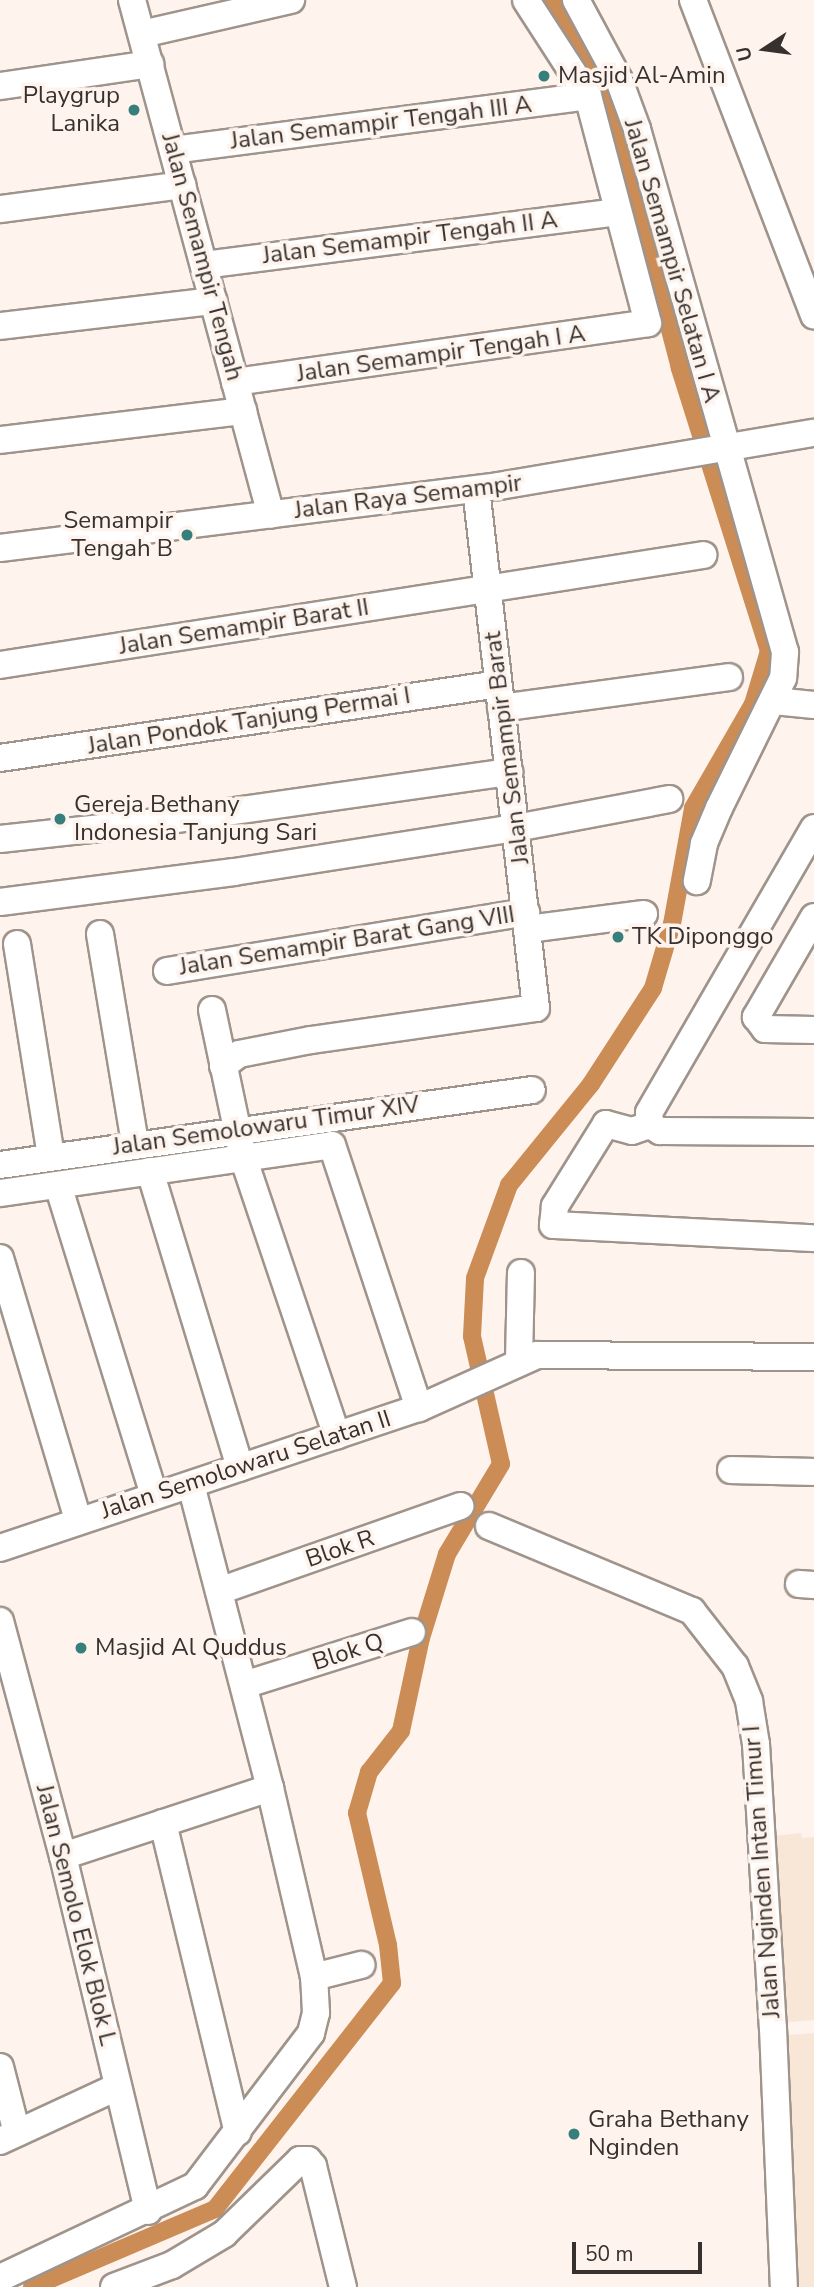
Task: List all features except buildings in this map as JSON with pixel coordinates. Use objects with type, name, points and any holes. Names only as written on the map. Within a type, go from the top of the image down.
[{"type":"street","name":"Jalan Semampir Tengah","points":[[132,0],[271,515]]},
{"type":"street","points":[[142,34],[291,0]]},
{"type":"street","points":[[563,0],[534,11],[588,96],[617,212]]},
{"type":"street","name":"Jalan Semampir Selatan I A","points":[[576,0],[619,80],[637,129],[722,450],[785,652],[783,678],[774,701],[719,807],[704,844],[697,881]]},
{"type":"street","points":[[693,0],[814,316]]},
{"type":"street","points":[[0,86],[150,64]]},
{"type":"street","name":"Jalan Semampir Tengah III A","points":[[173,150],[588,96]]},
{"type":"street","points":[[0,209],[182,185]]},
{"type":"street","name":"Jalan Semampir Tengah II A","points":[[204,265],[617,212]]},
{"type":"street","name":"Jalan Semampir Tengah I A","points":[[235,382],[646,324],[649,319],[617,212]]},
{"type":"street","points":[[0,326],[214,301]]},
{"type":"street","points":[[0,440],[243,411]]},
{"type":"street","name":"Jalan Raya Semampir","points":[[0,548],[476,489],[687,457],[814,433]]},
{"type":"street","name":"Jalan Semampir Barat","points":[[223,1066],[239,1054],[311,1040],[536,1008],[476,489]]},
{"type":"street","name":"Jalan Semampir Barat II","points":[[0,665],[703,555]]},
{"type":"street","name":"Jalan Pondok Tanjung Permai I","points":[[0,758],[500,696],[729,677]]},
{"type":"street","points":[[774,701],[814,705]]},
{"type":"street","points":[[0,839],[169,821],[509,772]]},
{"type":"street","points":[[0,902],[516,828],[669,799]]},
{"type":"street","points":[[814,828],[649,1119],[632,1131],[606,1124],[555,1206],[553,1226],[814,1238]]},
{"type":"street","name":"Jalan Semampir Barat Gang VIII","points":[[167,971],[527,921],[644,914]]},
{"type":"street","points":[[814,917],[806,944],[756,1017],[765,1029],[814,1030]]},
{"type":"street","points":[[100,934],[135,1144]]},
{"type":"street","points":[[17,944],[51,1157]]},
{"type":"street","points":[[212,1010],[243,1157],[337,1436]]},
{"type":"street","name":"Jalan Semolowaru Timur XIV","points":[[0,1165],[532,1090]]},
{"type":"street","points":[[649,1119],[660,1131],[814,1132]]},
{"type":"street","name":"Jalan Semolowaru Timur XIV","points":[[0,1193],[328,1145],[334,1148],[419,1408]]},
{"type":"street","points":[[150,1171],[240,1468]]},
{"type":"street","points":[[58,1185],[155,1496]]},
{"type":"street","points":[[0,1258],[78,1520]]},
{"type":"street","points":[[519,1360],[521,1273]]},
{"type":"street","name":"Jalan Semolowaru Selatan II","points":[[0,1548],[419,1408],[519,1360],[550,1354],[814,1357]]},
{"type":"street","points":[[731,1470],[814,1472]]},
{"type":"street","points":[[0,2278],[148,2211],[195,2186],[312,2033],[316,2013],[314,1977],[270,1788],[191,1485]]},
{"type":"street","name":"Blok R","points":[[219,1591],[461,1506]]},
{"type":"street","name":"Jalan Nginden Intan Timur I","points":[[489,1526],[692,1611],[735,1666],[749,1701],[756,1744],[774,2028],[784,2287]]},
{"type":"street","name":"Jalan Semolo Elok Blok L","points":[[0,1620],[6,1656],[63,1856],[148,2211]]},
{"type":"street","name":"Blok Q","points":[[244,1685],[412,1632]]},
{"type":"street","points":[[63,1856],[270,1788]]},
{"type":"street","points":[[163,1823],[238,2132]]},
{"type":"street","points":[[314,1977],[361,1965]]},
{"type":"street","points":[[0,2067],[8,2137],[117,2087]]},
{"type":"street","points":[[130,2284],[175,2276],[224,2234],[300,2160],[308,2160],[313,2166],[343,2287]]},
{"type":"shaded area","points":[[801,1833],[802,1838],[814,1837],[814,2020],[780,2023],[772,1836]]},
{"type":"shaded area","points":[[814,2033],[814,2287],[796,2287],[788,2035]]},
{"type":"waterway","points":[[32,2287],[215,2209],[392,1983],[388,1945],[357,1813],[369,1772],[401,1731],[421,1638],[447,1554],[501,1464],[472,1336],[475,1278],[509,1185],[591,1084],[653,988],[672,924],[693,808],[753,704],[769,651],[680,368],[617,128],[553,0]]},
{"type":"place","name":"Masjid Al-Amin","points":[[544,76]]},
{"type":"place","name":"Playgrup Lanika","points":[[134,110]]},
{"type":"place","name":"Semampir Tengah B","points":[[187,535]]},
{"type":"place","name":"Gereja Bethany Indonesia Tanjung Sari","points":[[60,819]]},
{"type":"place","name":"TK Diponggo","points":[[618,937]]},
{"type":"place","name":"Masjid Al Quddus","points":[[81,1648]]},
{"type":"place","name":"Graha Bethany Nginden","points":[[574,2134]]}]
